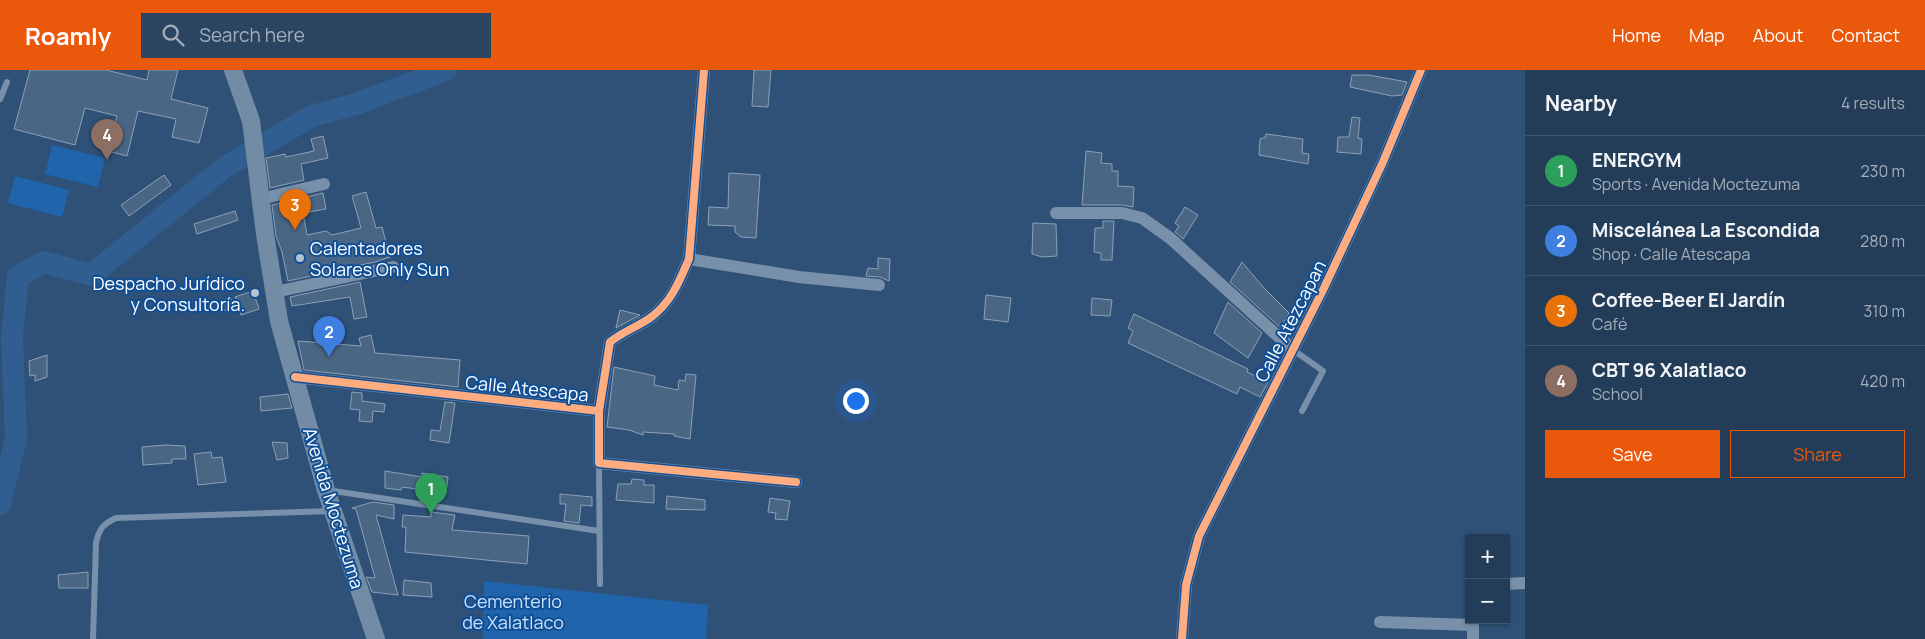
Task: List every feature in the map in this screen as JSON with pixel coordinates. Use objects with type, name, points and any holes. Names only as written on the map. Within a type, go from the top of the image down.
[{"type":"main road","name":"Avenida Moctezuma","points":[[233,70],[251,121],[260,199],[279,321],[326,490],[376,639]]},
{"type":"street","name":"Calle Atescapa","points":[[295,377],[598,411],[610,342],[650,318],[666,304],[678,286],[689,259],[704,70]]},
{"type":"street","name":"Calle Atezcapan","points":[[1182,639],[1186,585],[1199,536],[1324,288],[1379,171],[1421,70]]},
{"type":"street","points":[[260,199],[324,184]]},
{"type":"street","points":[[1056,213],[1122,213],[1142,218],[1170,238],[1292,349]]},
{"type":"street","points":[[689,259],[799,277],[878,285]]},
{"type":"street","points":[[275,292],[393,266]]},
{"type":"street","points":[[598,411],[599,463],[796,482]]},
{"type":"street","points":[[1510,584],[1525,583]]},
{"type":"street","points":[[1380,622],[1465,623]]},
{"type":"street","points":[[1473,624],[1473,639]]},
{"type":"lane","points":[[0,99],[6,82]]},
{"type":"lane","points":[[1292,349],[1323,371],[1302,412]]},
{"type":"lane","points":[[599,463],[600,584]]},
{"type":"lane","points":[[326,490],[599,531]]},
{"type":"lane","points":[[93,639],[96,543],[98,531],[104,523],[116,518],[333,511]]},
{"type":"green space","points":[[52,145],[105,158],[98,187],[45,174]]},
{"type":"green space","points":[[15,176],[69,190],[62,217],[8,203]]},
{"type":"green space","name":"Cementerio de Xalatlaco","points":[[484,581],[708,605],[706,639],[483,639]]},
{"type":"building","points":[[30,70],[106,70],[147,80],[149,70],[178,70],[171,99],[208,108],[199,143],[172,137],[176,119],[138,111],[127,156],[108,151],[117,116],[85,108],[75,145],[14,129]]},
{"type":"building","points":[[754,70],[771,70],[768,107],[752,106]]},
{"type":"building","points":[[1352,75],[1369,75],[1407,82],[1402,95],[1392,96],[1350,87]]},
{"type":"building","points":[[1352,117],[1360,118],[1358,138],[1362,139],[1361,154],[1337,152],[1338,137],[1349,137]]},
{"type":"building","points":[[1266,134],[1303,139],[1302,153],[1309,154],[1308,164],[1259,155],[1260,139],[1266,137]]},
{"type":"building","points":[[323,136],[328,158],[301,164],[304,180],[270,188],[266,158],[285,154],[286,157],[314,151],[311,139]]},
{"type":"building","points":[[1086,151],[1102,153],[1101,163],[1112,164],[1112,171],[1118,171],[1118,186],[1134,187],[1133,207],[1122,205],[1082,205]]},
{"type":"building","points":[[729,173],[760,175],[756,238],[741,237],[735,232],[735,226],[708,225],[709,207],[728,208]]},
{"type":"building","points":[[164,175],[171,185],[129,216],[121,205]]},
{"type":"building","points":[[366,192],[376,228],[382,227],[390,257],[288,281],[282,252],[276,236],[272,205],[323,193],[326,209],[303,213],[307,235],[326,231],[332,235],[361,228],[352,196]]},
{"type":"building","points":[[1185,207],[1198,215],[1183,239],[1175,232],[1179,226],[1175,223]]},
{"type":"building","points":[[235,211],[238,220],[197,234],[194,224]]},
{"type":"building","points":[[1103,221],[1114,221],[1112,260],[1101,260],[1101,253],[1094,252],[1095,228],[1103,228]]},
{"type":"building","points":[[1033,223],[1056,224],[1057,256],[1042,257],[1032,254]]},
{"type":"building","points":[[878,258],[890,259],[889,281],[880,277],[866,276],[868,268],[878,269]]},
{"type":"building","points":[[1242,262],[1289,313],[1281,328],[1230,282]]},
{"type":"building","points":[[360,282],[367,317],[354,319],[350,297],[292,306],[290,297]]},
{"type":"building","points":[[253,291],[259,309],[241,315],[235,297]]},
{"type":"building","points":[[986,295],[1011,298],[1008,322],[984,319]]},
{"type":"building","points":[[231,297],[234,307],[220,312],[217,303]]},
{"type":"building","points":[[1092,298],[1112,300],[1110,316],[1091,315]]},
{"type":"building","points":[[1228,302],[1262,333],[1248,358],[1214,333]]},
{"type":"building","points":[[620,310],[640,315],[616,328]]},
{"type":"building","points":[[1134,314],[1248,369],[1247,372],[1268,382],[1260,397],[1240,387],[1237,394],[1128,343],[1133,331],[1128,328]]},
{"type":"building","points":[[371,335],[375,353],[460,360],[458,387],[304,370],[298,341],[361,346],[359,338]]},
{"type":"building","points":[[47,355],[47,377],[35,381],[35,375],[30,376],[29,361]]},
{"type":"building","points":[[614,367],[655,376],[654,385],[678,390],[679,380],[685,381],[686,374],[696,375],[690,439],[674,436],[674,434],[643,432],[643,435],[629,430],[607,427]]},
{"type":"building","points":[[352,392],[362,393],[362,401],[385,404],[384,412],[373,411],[372,422],[359,421],[360,410],[350,409]]},
{"type":"building","points":[[288,394],[292,408],[261,411],[260,397]]},
{"type":"building","points":[[445,402],[455,403],[449,443],[430,440],[431,430],[440,431]]},
{"type":"building","points":[[272,442],[287,443],[288,458],[277,460]]},
{"type":"building","points":[[185,446],[186,459],[172,459],[172,463],[143,465],[142,447]]},
{"type":"building","points":[[211,452],[212,458],[222,457],[226,482],[198,485],[194,454]]},
{"type":"building","points":[[385,471],[422,477],[422,473],[448,477],[446,493],[402,487],[401,490],[385,488]]},
{"type":"building","points":[[632,479],[644,480],[644,485],[654,485],[654,503],[616,500],[618,484],[631,484]]},
{"type":"building","points":[[560,494],[592,497],[592,506],[581,505],[579,523],[564,521],[566,504],[560,504]]},
{"type":"building","points":[[667,496],[705,500],[705,510],[666,509]]},
{"type":"building","points":[[770,498],[790,501],[787,520],[775,519],[776,513],[768,512]]},
{"type":"building","points":[[373,502],[394,505],[394,519],[376,515],[398,595],[372,592],[366,577],[375,578],[356,509],[352,508]]},
{"type":"building","points":[[431,512],[455,515],[452,530],[529,536],[527,564],[405,552],[406,527],[402,527],[403,515],[431,517]]},
{"type":"building","points":[[88,572],[88,588],[59,588],[58,575]]},
{"type":"building","points":[[404,580],[431,583],[432,597],[403,595]]},
{"type":"waterway","points":[[0,504],[16,439],[12,338],[18,276],[44,262],[91,275],[225,167],[312,116],[356,104],[446,70]]},
{"type":"cycle path","points":[[704,70],[689,259],[674,292],[664,306],[650,318],[610,342],[599,411],[599,463],[796,482]]},
{"type":"cycle path","points":[[1182,639],[1186,585],[1199,536],[1324,288],[1383,162],[1421,70]]},
{"type":"cycle path","points":[[295,377],[599,411]]},
{"type":"place","name":"CBT 96 Xalatlaco","points":[[107,160]]},
{"type":"place","name":"Coffee-Beer El Jardín","points":[[295,230]]},
{"type":"place","name":"Calentadores Solares Only Sun","points":[[300,258]]},
{"type":"place","name":"Despacho Jurídico y Consultoría.","points":[[255,293]]},
{"type":"place","name":"Miscelánea La Escondida","points":[[329,357]]},
{"type":"place","name":"ENERGYM","points":[[431,514]]}]
